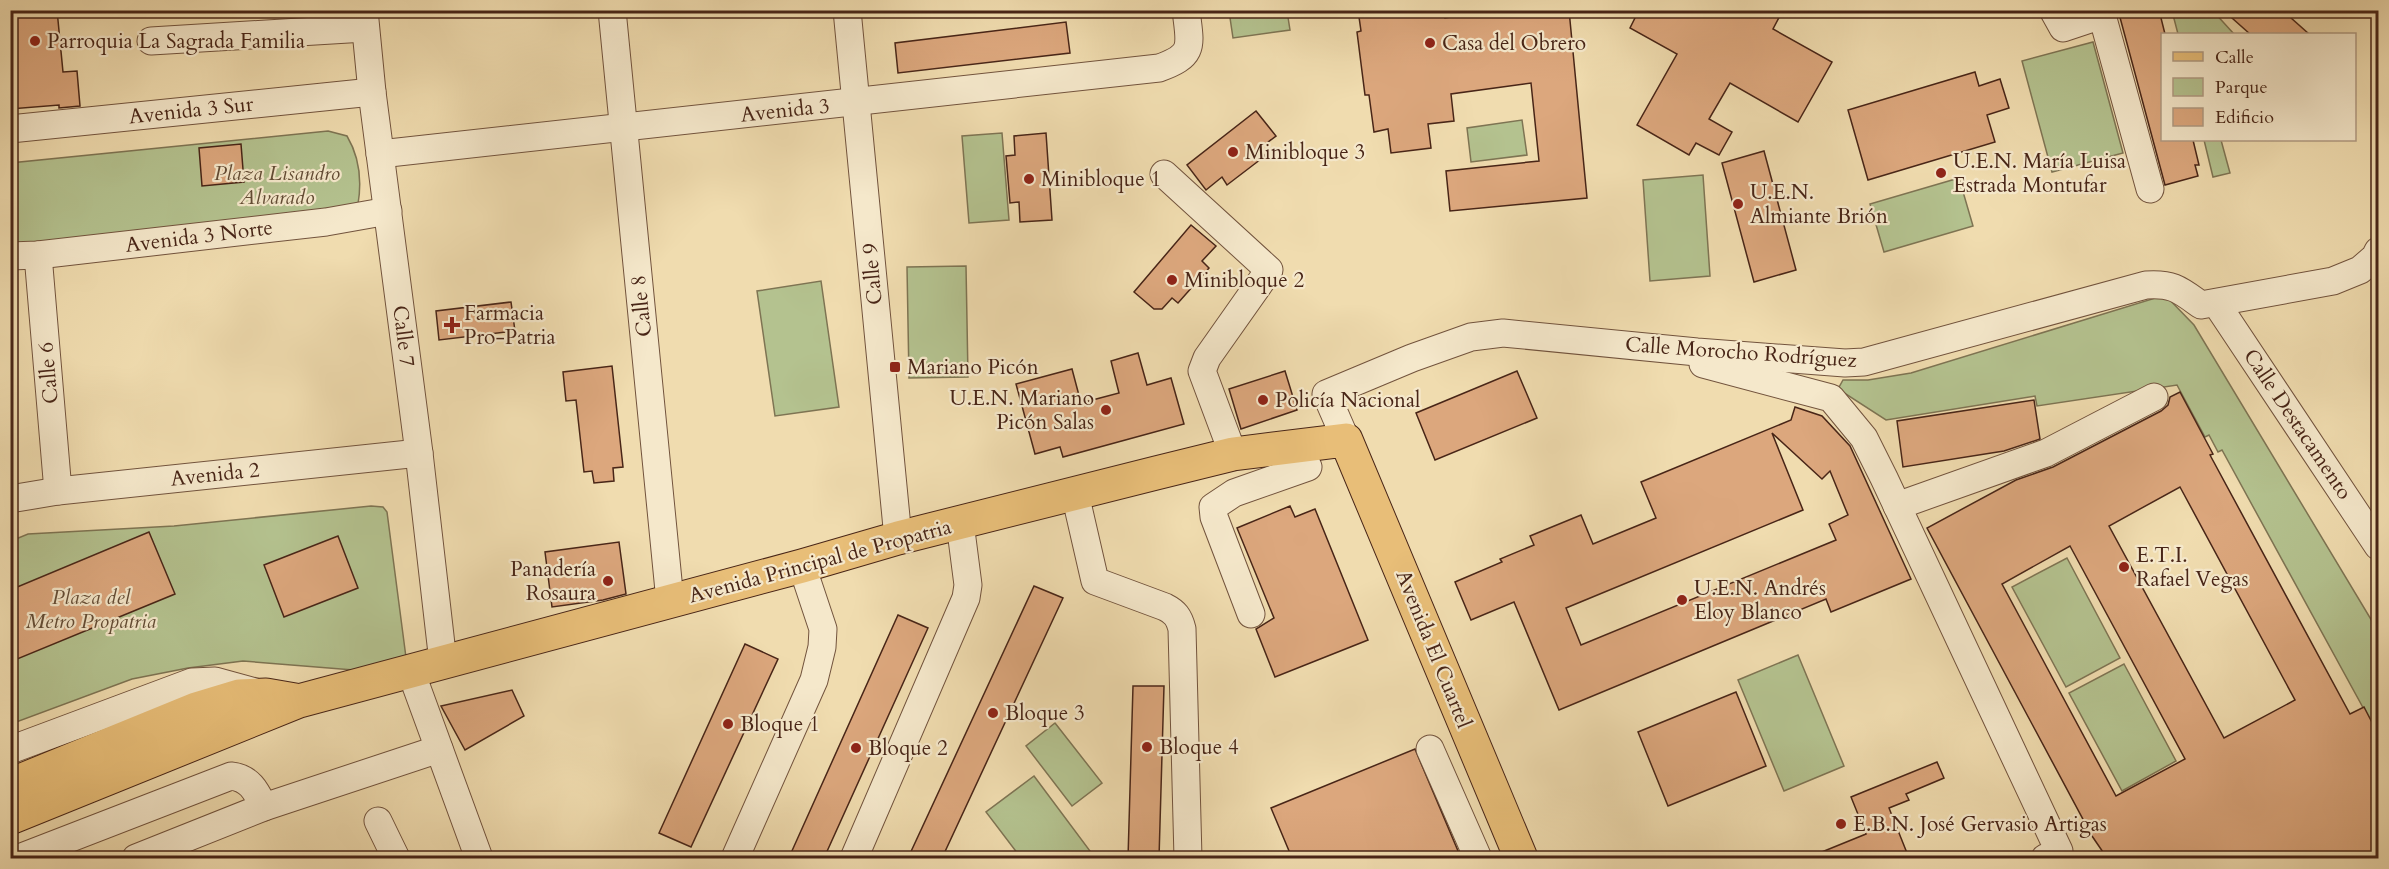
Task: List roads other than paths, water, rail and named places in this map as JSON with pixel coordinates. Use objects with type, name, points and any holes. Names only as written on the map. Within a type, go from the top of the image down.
[{"type":"main road","name":"Avenida Principal de Propatria","points":[[10,818],[299,701],[802,566],[898,538],[1228,456],[1346,440]]},
{"type":"main road","name":"Avenida El Cuartel","points":[[1346,440],[1521,858]]},
{"type":"main road","name":"Avenida Principal de Propatria","points":[[10,785],[196,709],[238,696],[266,695],[299,701]]},
{"type":"street","name":"Calle 8","points":[[612,10],[669,601]]},
{"type":"street","name":"Calle 9","points":[[848,10],[898,538]]},
{"type":"street","name":"Avenida 3","points":[[380,154],[1160,68],[1176,62],[1186,54],[1190,42],[1186,10]]},
{"type":"street","points":[[2053,10],[2063,28],[2102,15],[2150,189]]},
{"type":"street","points":[[151,41],[365,19]]},
{"type":"street","name":"Calle 7","points":[[365,19],[372,92],[419,453],[443,662]]},
{"type":"street","name":"Avenida 3 Sur","points":[[10,129],[372,92]]},
{"type":"street","points":[[1164,174],[1269,270],[1207,358],[1202,372],[1228,456],[1234,493]]},
{"type":"street","name":"Avenida 3 Norte","points":[[10,256],[38,255],[326,222],[388,211]]},
{"type":"street","name":"Calle 6","points":[[38,255],[58,491]]},
{"type":"street","points":[[2209,304],[2333,281],[2360,270],[2377,255]]},
{"type":"street","name":"Calle Morocho Rodríguez","points":[[1346,440],[1326,394],[1412,358],[1471,337],[1503,333],[1615,342],[1697,352],[1845,363],[1864,362],[2146,285],[2165,283],[2209,304]]},
{"type":"street","name":"Calle Destacamento","points":[[2209,304],[2379,546]]},
{"type":"street","points":[[1615,342],[1791,386],[1831,399],[1864,438],[2059,850],[2045,858]]},
{"type":"street","points":[[1897,506],[2046,453],[2154,397]]},
{"type":"street","name":"Avenida 2","points":[[10,499],[58,491],[419,453]]},
{"type":"street","points":[[1251,614],[1212,511],[1217,502],[1234,493],[1308,467]]},
{"type":"street","points":[[1075,494],[1095,581],[1165,607],[1174,612],[1180,620],[1188,858]]},
{"type":"street","points":[[854,858],[966,598],[968,585],[960,523]]},
{"type":"street","points":[[735,858],[814,680],[822,647],[823,629],[802,566]]},
{"type":"street","points":[[411,672],[478,858]]},
{"type":"street","name":"Avenida Principal de Propatria","points":[[10,750],[192,682],[215,681],[266,695]]},
{"type":"street","points":[[136,858],[264,807],[440,749]]},
{"type":"street","points":[[1430,749],[1472,847],[1502,817]]},
{"type":"street","points":[[19,858],[231,776],[241,777],[248,781],[264,807]]},
{"type":"street","points":[[378,821],[396,858]]},
{"type":"place","name":"Parroquia La Sagrada Familia","points":[[35,41]]},
{"type":"place","name":"Casa del Obrero","points":[[1430,43]]},
{"type":"place","name":"Minibloque 3","points":[[1233,152]]},
{"type":"place","name":"U.E.N. María Luisa Estrada Montufar","points":[[1941,173]]},
{"type":"place","name":"Minibloque 1","points":[[1029,179]]},
{"type":"place","name":"U.E.N. Almiante Brión","points":[[1738,204]]},
{"type":"place","name":"Minibloque 2","points":[[1172,280]]},
{"type":"place","name":"Farmacia Pro-Patria","points":[[452,325]]},
{"type":"place","name":"Mariano Picón","points":[[895,367]]},
{"type":"place","name":"Policía Nacional","points":[[1263,400]]},
{"type":"place","name":"U.E.N. Mariano Picón Salas","points":[[1106,410]]},
{"type":"place","name":"E.T.I. Rafael Vegas","points":[[2124,567]]},
{"type":"place","name":"Panadería Rosaura","points":[[608,581]]},
{"type":"place","name":"U.E.N. Andrés Eloy Blanco","points":[[1682,600]]},
{"type":"place","name":"Bloque 3","points":[[993,713]]},
{"type":"place","name":"Bloque 1","points":[[728,724]]},
{"type":"place","name":"Bloque 4","points":[[1147,747]]},
{"type":"place","name":"Bloque 2","points":[[856,748]]},
{"type":"place","name":"E.B.N. José Gervasio Artigas","points":[[1841,824]]},
{"type":"park label","name":"Plaza Lisandro Alvarado","points":[[277,185]]},
{"type":"park label","name":"Plaza del Metro Propatria","points":[[91,609]]}]
